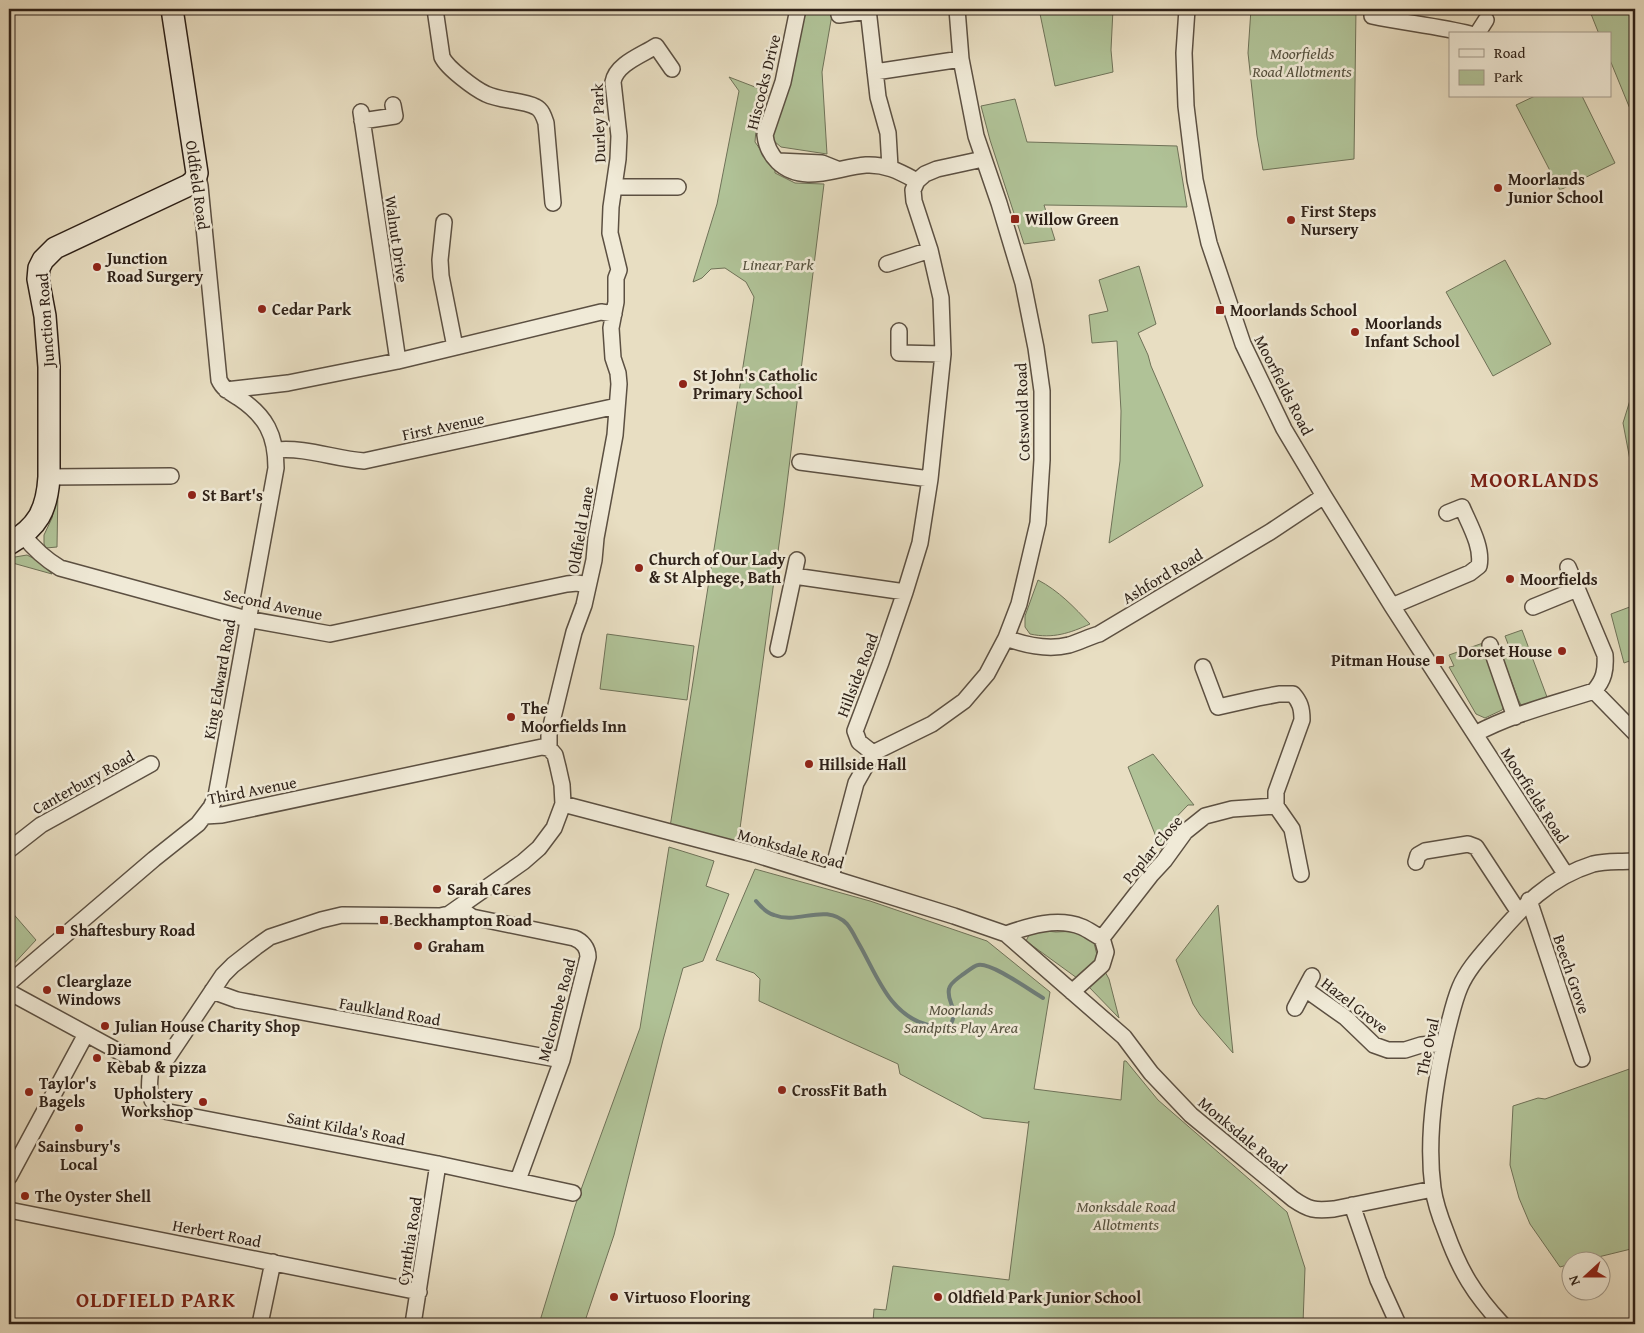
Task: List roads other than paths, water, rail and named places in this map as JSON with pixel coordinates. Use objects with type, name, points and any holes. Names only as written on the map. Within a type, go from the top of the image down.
[{"type":"main road","name":"Oldfield Road","points":[[172,9],[197,173]]},
{"type":"main road","name":"Junction Road","points":[[16,539],[44,508],[48,494],[49,367],[38,279],[39,268],[43,260],[55,248],[189,185],[197,173]]},
{"type":"street","points":[[435,9],[442,57],[451,69],[486,95],[536,107],[543,113],[546,123],[553,203]]},
{"type":"street","name":"Hiscocks Drive","points":[[798,9],[783,82],[765,135],[768,148],[778,161],[792,172],[820,174],[838,169],[868,165],[890,167],[917,181]]},
{"type":"street","name":"Cotswold Road","points":[[874,753],[932,724],[964,701],[987,674],[1006,638],[1020,604],[1038,523],[1042,460],[1042,391],[1036,348],[1023,283],[976,136],[961,59],[957,9]]},
{"type":"street","name":"Moorfields Road","points":[[1187,9],[1184,53],[1186,106],[1195,180],[1209,243],[1233,318],[1255,371],[1284,429],[1324,496],[1392,606],[1566,875]]},
{"type":"street","points":[[1373,9],[1372,16],[1462,32]]},
{"type":"street","points":[[839,15],[868,10],[878,97],[888,133],[890,167]]},
{"type":"street","points":[[1478,32],[1486,20]]},
{"type":"street","name":"Durley Park","points":[[619,270],[610,233],[619,136],[614,74],[620,68],[656,46],[672,69]]},
{"type":"street","points":[[875,72],[961,59]]},
{"type":"street","name":"Walnut Drive","points":[[393,105],[394,116],[362,117],[398,361]]},
{"type":"street","points":[[917,181],[924,174],[936,169],[983,159]]},
{"type":"street","name":"Oldfield Road","points":[[197,173],[200,186],[217,372],[219,380],[226,390]]},
{"type":"street","name":"Hillside Road","points":[[874,753],[859,742],[854,731],[906,592],[920,543],[930,479],[942,354],[941,298],[930,250],[914,201],[913,190],[917,181]]},
{"type":"street","points":[[615,187],[678,187]]},
{"type":"street","points":[[443,222],[440,260],[441,276],[455,347]]},
{"type":"street","points":[[887,264],[930,250]]},
{"type":"street","name":"Oldfield Lane","points":[[552,751],[550,734],[566,664],[594,560],[596,538],[615,435],[619,384],[613,358],[612,328],[616,302],[616,278],[619,270]]},
{"type":"street","points":[[226,390],[288,383],[398,361],[601,312],[614,314]]},
{"type":"street","points":[[899,331],[899,353],[942,354]]},
{"type":"street","name":"King Edward Road","points":[[205,816],[216,796],[276,468],[276,450],[269,429],[256,411],[226,390]]},
{"type":"street","name":"First Avenue","points":[[276,450],[291,448],[364,461],[617,406]]},
{"type":"street","points":[[800,462],[930,479]]},
{"type":"street","points":[[49,477],[171,476]]},
{"type":"street","name":"Ashford Road","points":[[1006,638],[1020,643],[1046,646],[1068,645],[1099,634],[1270,532],[1324,496]]},
{"type":"street","points":[[1392,606],[1470,572],[1479,566],[1480,558],[1467,504],[1447,513]]},
{"type":"street","name":"Second Avenue","points":[[16,539],[60,568],[247,619],[330,634],[567,584],[588,584]]},
{"type":"street","points":[[778,649],[797,560]]},
{"type":"street","points":[[1475,734],[1491,725],[1594,691],[1599,685],[1606,667],[1605,655],[1568,567]]},
{"type":"street","points":[[794,576],[906,592]]},
{"type":"street","points":[[1533,607],[1577,589]]},
{"type":"street","points":[[1490,645],[1516,716]]},
{"type":"street","points":[[1203,667],[1218,708],[1279,694],[1293,694],[1299,701],[1302,710],[1302,720],[1276,792],[1276,806],[1292,829],[1301,874]]},
{"type":"street","points":[[1594,691],[1635,733]]},
{"type":"street","name":"Third Avenue","points":[[9,983],[154,859],[198,824],[205,816],[222,815],[542,747],[552,751]]},
{"type":"street","points":[[9,992],[138,1062],[151,1065],[159,1063],[168,1057],[212,991],[233,965],[270,937],[320,920],[342,916],[440,916],[449,914],[523,862],[539,848],[554,828],[563,804],[562,785],[552,751]]},
{"type":"street","points":[[831,877],[856,783],[874,753]]},
{"type":"street","name":"Canterbury Road","points":[[9,850],[41,825],[151,764]]},
{"type":"street","name":"Monksdale Road","points":[[563,804],[754,854],[1006,934],[1124,1037],[1151,1073],[1190,1115],[1306,1208],[1317,1210],[1334,1209],[1433,1189]]},
{"type":"street","name":"Poplar Close","points":[[1102,938],[1185,832],[1205,816],[1232,809],[1276,806]]},
{"type":"street","name":"Beech Grove","points":[[1416,862],[1418,855],[1425,851],[1468,844],[1476,846],[1524,906],[1582,1059]]},
{"type":"street","name":"The Oval","points":[[1502,1324],[1470,1285],[1456,1260],[1433,1189],[1431,1129],[1437,1076],[1460,986],[1481,955],[1524,906],[1566,875],[1595,864],[1635,862]]},
{"type":"street","name":"Melcombe Road","points":[[460,908],[472,917],[574,938],[588,951],[562,1060],[518,1180]]},
{"type":"street","points":[[1006,934],[1034,925],[1062,923],[1080,926],[1102,938],[1106,952],[1102,965],[1072,992]]},
{"type":"street","name":"Hazel Grove","points":[[1295,1008],[1308,982],[1374,1045],[1388,1050],[1405,1050],[1432,1044],[1444,1045]]},
{"type":"street","name":"Faulkland Road","points":[[212,991],[237,1000],[562,1060]]},
{"type":"street","points":[[9,1177],[86,1034]]},
{"type":"street","name":"Saint Kilda's Road","points":[[151,1065],[151,1101],[157,1108],[164,1111],[518,1180],[573,1193]]},
{"type":"street","name":"Cynthia Road","points":[[413,1324],[438,1164]]},
{"type":"street","points":[[1352,1205],[1378,1280],[1398,1324]]},
{"type":"street","name":"Herbert Road","points":[[9,1210],[419,1292]]},
{"type":"street","points":[[260,1324],[273,1262]]},
{"type":"waterway","points":[[756,901],[769,913],[783,917],[793,918],[821,914],[839,918],[847,924],[878,981],[894,1003],[915,1020],[936,1028],[950,1026],[953,1020],[954,1015],[949,998],[952,983],[978,965],[984,965],[1001,972],[1043,998]]},
{"type":"place","name":"Moorlands Junior School","points":[[1498,188]]},
{"type":"place","name":"Willow Green","points":[[1015,219]]},
{"type":"place","name":"First Steps Nursery","points":[[1291,220]]},
{"type":"place","name":"Junction Road Surgery","points":[[97,267]]},
{"type":"place","name":"Cedar Park","points":[[262,309]]},
{"type":"place","name":"Moorlands School","points":[[1220,310]]},
{"type":"place","name":"Moorlands Infant School","points":[[1355,332]]},
{"type":"place","name":"St John's Catholic Primary School","points":[[683,384]]},
{"type":"place","name":"St Bart's","points":[[192,495]]},
{"type":"place","name":"Church of Our Lady & St Alphege, Bath","points":[[639,568]]},
{"type":"place","name":"Moorfields","points":[[1510,579]]},
{"type":"place","name":"Dorset House","points":[[1562,651]]},
{"type":"place","name":"Pitman House","points":[[1440,660]]},
{"type":"place","name":"The Moorfields Inn","points":[[511,717]]},
{"type":"place","name":"Hillside Hall","points":[[809,764]]},
{"type":"place","name":"Sarah Cares","points":[[437,889]]},
{"type":"place","name":"Beckhampton Road","points":[[384,920]]},
{"type":"place","name":"Shaftesbury Road","points":[[60,930]]},
{"type":"place","name":"Graham","points":[[418,946]]},
{"type":"place","name":"Clearglaze Windows","points":[[47,990]]},
{"type":"place","name":"Julian House Charity Shop","points":[[105,1026]]},
{"type":"place","name":"Diamond Kebab & pizza","points":[[97,1058]]},
{"type":"place","name":"CrossFit Bath","points":[[782,1090]]},
{"type":"place","name":"Taylor's Bagels","points":[[29,1092]]},
{"type":"place","name":"Upholstery Workshop","points":[[203,1102]]},
{"type":"place","name":"Sainsbury's Local","points":[[79,1128]]},
{"type":"place","name":"The Oyster Shell","points":[[25,1196]]},
{"type":"place","name":"Virtuoso Flooring","points":[[614,1297]]},
{"type":"place","name":"Oldfield Park Junior School","points":[[938,1297]]},
{"type":"district","name":"MOORLANDS","points":[[1535,479]]},
{"type":"district","name":"OLDFIELD PARK","points":[[156,1299]]},
{"type":"park label","name":"Moorfields Road Allotments","points":[[1302,62]]},
{"type":"park label","name":"Linear Park","points":[[778,264]]},
{"type":"park label","name":"Moorlands Sandpits Play Area","points":[[961,1018]]},
{"type":"park label","name":"Monksdale Road Allotments","points":[[1126,1215]]}]
